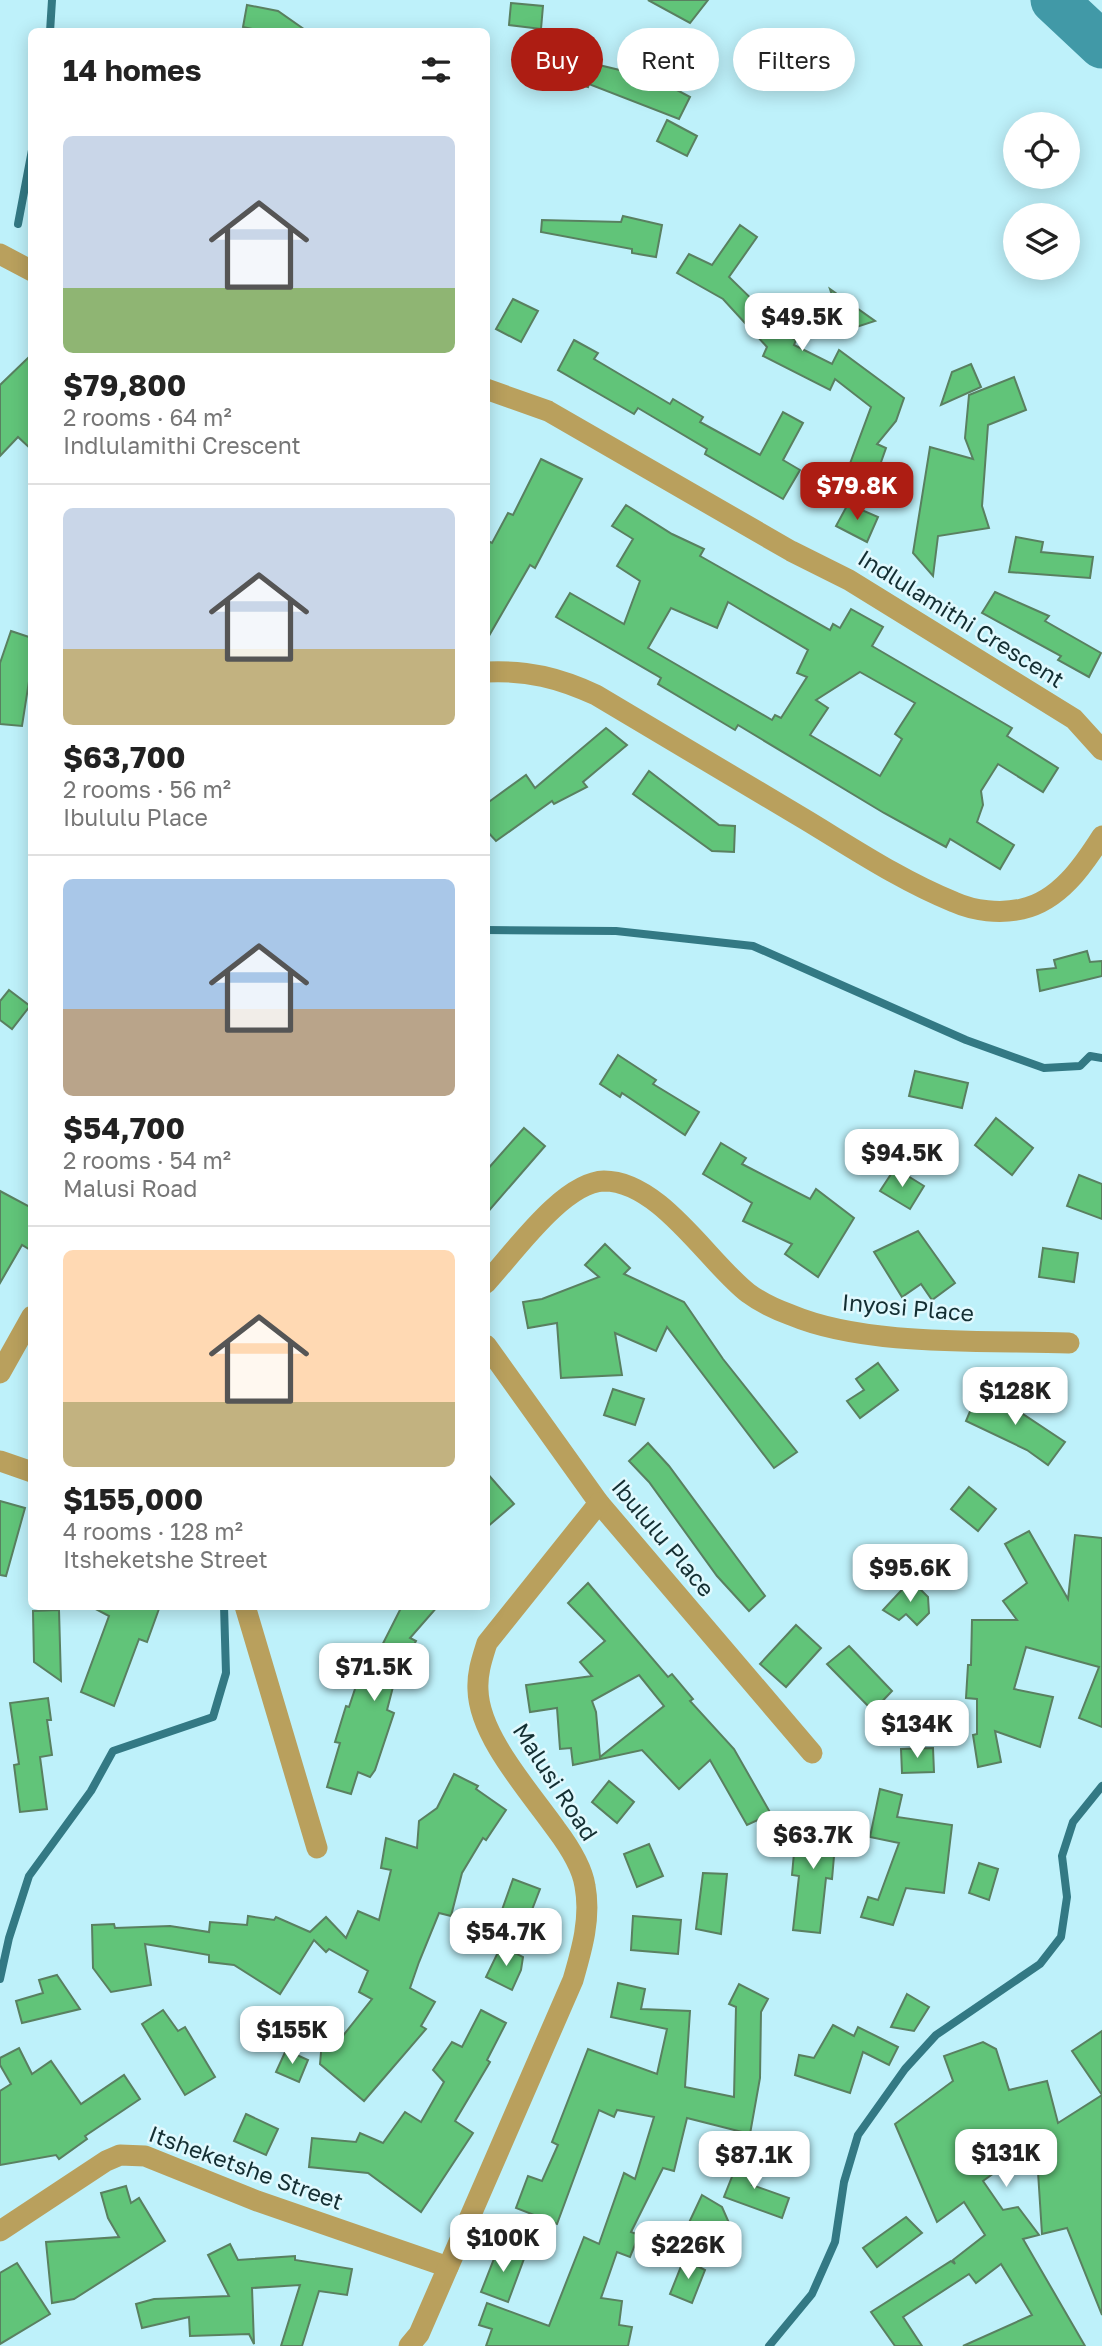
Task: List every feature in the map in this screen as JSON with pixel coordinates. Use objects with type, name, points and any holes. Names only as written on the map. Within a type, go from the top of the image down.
[{"type":"street","points":[[0,254],[28,269]]},
{"type":"street","name":"Indlulamithi Crescent","points":[[490,390],[548,411],[792,551],[849,580],[1074,719],[1102,750]]},
{"type":"street","points":[[490,672],[517,670],[556,677],[596,695],[894,873],[957,904],[994,912],[1023,909],[1040,902],[1063,887],[1084,866],[1102,836]]},
{"type":"street","name":"Inyosi Place","points":[[490,1279],[567,1195],[591,1183],[606,1181],[644,1195],[678,1223],[749,1293],[790,1315],[846,1333],[1069,1343]]},
{"type":"street","points":[[0,1373],[28,1323]]},
{"type":"street","name":"Ibululu Place","points":[[490,1351],[599,1503],[813,1753]]},
{"type":"street","points":[[0,1461],[28,1471]]},
{"type":"street","name":"Malusi Road","points":[[409,2346],[419,2334],[573,1980],[587,1917],[585,1884],[569,1847],[502,1753],[485,1720],[478,1693],[479,1669],[487,1643],[502,1621],[599,1503]]},
{"type":"street","points":[[246,1610],[317,1848]]},
{"type":"street","name":"Itsheketshe Street","points":[[0,2231],[106,2161],[128,2154],[156,2160],[257,2201],[449,2267]]},
{"type":"building","points":[[648,0],[708,0],[690,23]]},
{"type":"building","points":[[511,3],[543,6],[541,28],[509,25]]},
{"type":"building","points":[[247,5],[278,11],[302,28],[248,28],[243,27]]},
{"type":"building","points":[[603,66],[617,69],[617,91],[679,91],[690,97],[679,119],[603,89]]},
{"type":"building","points":[[667,120],[697,136],[687,156],[657,141]]},
{"type":"building","points":[[623,216],[662,225],[656,257],[632,253],[632,249],[541,232],[542,220],[621,222]]},
{"type":"building","points":[[740,225],[757,237],[729,277],[766,313],[758,321],[796,340],[794,345],[832,364],[839,350],[904,398],[896,421],[877,444],[886,448],[875,479],[854,471],[848,479],[845,477],[871,407],[835,379],[830,390],[763,356],[767,347],[723,299],[677,273],[689,254],[712,265]]},
{"type":"building","points":[[830,289],[875,321],[844,331]]},
{"type":"building","points":[[513,299],[538,311],[521,342],[496,329]]},
{"type":"building","points":[[574,340],[598,353],[594,359],[670,404],[673,399],[703,417],[700,422],[760,455],[783,412],[803,423],[783,460],[800,470],[783,499],[705,454],[707,449],[638,408],[634,414],[558,370]]},
{"type":"building","points":[[28,358],[28,446],[18,437],[0,456],[0,385]]},
{"type":"building","points":[[971,364],[981,387],[941,405],[952,372]]},
{"type":"building","points":[[1014,377],[1026,410],[988,425],[982,506],[989,528],[938,536],[933,576],[913,553],[930,447],[973,459],[965,438],[969,395]]},
{"type":"building","points":[[541,459],[582,479],[535,568],[530,565],[490,634],[490,542],[492,543],[508,513],[513,515]]},
{"type":"building","points":[[848,504],[878,517],[867,542],[836,526]]},
{"type":"building","points":[[626,505],[672,534],[704,549],[700,556],[830,630],[833,624],[840,628],[851,609],[883,627],[872,646],[1012,728],[1007,736],[1058,768],[1043,792],[998,764],[981,791],[983,805],[977,822],[1014,845],[1000,869],[950,839],[946,847],[884,813],[738,725],[735,730],[658,684],[661,678],[556,617],[570,593],[624,624],[640,581],[617,566],[633,539],[612,526]],"holes":[[[728,602],[808,650],[797,673],[807,677],[781,718],[775,715],[772,720],[648,648],[671,608],[717,628]],[[860,672],[915,703],[895,734],[902,739],[880,776],[810,735],[828,708],[816,700]]]},
{"type":"building","points":[[1016,537],[1043,542],[1041,552],[1093,557],[1090,578],[1009,572]]},
{"type":"building","points":[[995,592],[1049,616],[1045,621],[1101,653],[1089,677],[1058,660],[1061,656],[982,613]]},
{"type":"building","points":[[11,631],[28,637],[28,688],[22,726],[0,724],[0,663]]},
{"type":"building","points":[[606,728],[627,745],[583,782],[587,787],[554,804],[552,801],[496,841],[490,834],[490,801],[526,775],[535,788]]},
{"type":"building","points":[[649,771],[719,825],[735,826],[734,852],[712,851],[633,794]]},
{"type":"building","points":[[1087,951],[1090,962],[1102,961],[1102,976],[1040,991],[1037,970],[1056,968],[1054,960]]},
{"type":"building","points":[[9,990],[28,1004],[28,1009],[12,1029],[0,1020],[0,1001]]},
{"type":"building","points":[[618,1055],[656,1080],[653,1084],[699,1112],[685,1135],[622,1093],[620,1097],[600,1084]]},
{"type":"building","points":[[915,1071],[968,1083],[962,1108],[909,1096]]},
{"type":"building","points":[[996,1118],[1033,1148],[1012,1175],[975,1145]]},
{"type":"building","points":[[524,1128],[545,1146],[490,1209],[490,1166]]},
{"type":"building","points":[[721,1143],[746,1158],[742,1164],[810,1199],[816,1189],[854,1218],[818,1277],[785,1254],[792,1244],[743,1221],[752,1203],[703,1174]]},
{"type":"building","points":[[895,1168],[924,1186],[910,1209],[880,1191]]},
{"type":"building","points":[[1079,1175],[1102,1184],[1102,1219],[1067,1206]]},
{"type":"building","points":[[0,1191],[28,1206],[28,1249],[22,1245],[0,1283]]},
{"type":"building","points":[[918,1231],[955,1283],[932,1300],[921,1284],[902,1297],[874,1252]]},
{"type":"building","points":[[605,1244],[630,1268],[624,1274],[684,1302],[723,1359],[797,1452],[774,1468],[667,1327],[656,1351],[615,1333],[622,1375],[561,1378],[557,1323],[528,1328],[523,1302],[542,1299],[599,1277],[585,1265]]},
{"type":"building","points":[[1043,1248],[1078,1253],[1074,1282],[1039,1277]]},
{"type":"building","points":[[878,1363],[898,1390],[860,1418],[847,1401],[864,1390],[856,1379]]},
{"type":"building","points":[[613,1389],[644,1399],[635,1425],[604,1415]]},
{"type":"building","points":[[994,1394],[1022,1406],[1020,1412],[1065,1442],[1048,1465],[1027,1450],[966,1421],[976,1397],[990,1403]]},
{"type":"building","points":[[648,1443],[669,1466],[765,1596],[749,1611],[717,1576],[649,1482],[629,1461]]},
{"type":"building","points":[[490,1477],[514,1504],[490,1525]]},
{"type":"building","points":[[969,1487],[996,1509],[978,1531],[951,1509]]},
{"type":"building","points":[[0,1501],[25,1508],[6,1576],[0,1575]]},
{"type":"building","points":[[1029,1531],[1068,1599],[1075,1535],[1102,1538],[1102,1727],[1079,1718],[1099,1667],[1026,1647],[1014,1689],[1053,1697],[1040,1747],[995,1731],[1001,1762],[978,1767],[973,1735],[977,1734],[977,1699],[966,1698],[968,1665],[971,1665],[972,1620],[1017,1620],[1003,1601],[1027,1583],[1005,1544]]},
{"type":"building","points":[[911,1580],[928,1597],[929,1613],[917,1625],[906,1614],[899,1620],[883,1610]]},
{"type":"building","points":[[588,1583],[668,1677],[672,1674],[693,1699],[690,1701],[734,1749],[771,1814],[747,1825],[710,1760],[679,1789],[642,1750],[573,1765],[571,1748],[560,1749],[557,1708],[530,1712],[526,1685],[592,1676],[580,1662],[605,1641],[568,1603]],"holes":[[[639,1675],[664,1706],[600,1757],[596,1712],[592,1701]]]},
{"type":"building","points":[[59,1610],[61,1681],[34,1662],[33,1611]]},
{"type":"building","points":[[98,1610],[159,1610],[147,1642],[139,1639],[114,1706],[81,1692],[109,1616]]},
{"type":"building","points":[[400,1610],[434,1610],[410,1638],[416,1641],[394,1683],[387,1710],[394,1713],[375,1770],[370,1777],[358,1772],[351,1794],[327,1787],[340,1743],[335,1742],[346,1706],[349,1707],[361,1671],[368,1673]]},
{"type":"building","points":[[796,1625],[821,1648],[786,1687],[760,1664]]},
{"type":"building","points":[[849,1646],[892,1691],[873,1711],[827,1664]]},
{"type":"building","points":[[48,1698],[51,1720],[47,1720],[52,1755],[40,1757],[47,1809],[20,1812],[14,1765],[19,1764],[10,1703]]},
{"type":"building","points":[[933,1748],[934,1772],[902,1773],[901,1749]]},
{"type":"building","points":[[454,1774],[478,1786],[476,1789],[506,1810],[486,1840],[483,1838],[462,1873],[451,1916],[439,1913],[419,1962],[410,1988],[435,2002],[421,2026],[426,2029],[364,2101],[320,2064],[323,2029],[342,2037],[372,1999],[359,1992],[368,1971],[329,1949],[326,1952],[314,1940],[280,1994],[234,1965],[209,1962],[209,1955],[145,1944],[151,1985],[111,1992],[93,1968],[92,1925],[114,1924],[115,1928],[170,1926],[209,1932],[210,1922],[247,1925],[248,1916],[274,1920],[276,1917],[310,1932],[326,1917],[346,1938],[358,1911],[379,1920],[391,1870],[381,1868],[386,1838],[417,1848],[419,1821],[437,1808]]},
{"type":"building","points":[[609,1781],[634,1802],[617,1823],[592,1802]]},
{"type":"building","points":[[880,1789],[902,1795],[897,1817],[952,1825],[944,1893],[906,1888],[893,1925],[861,1917],[868,1897],[878,1900],[899,1843],[870,1837]]},
{"type":"building","points":[[797,1820],[837,1822],[832,1879],[826,1878],[820,1933],[793,1930],[799,1876],[792,1875]]},
{"type":"building","points":[[649,1844],[663,1876],[637,1887],[624,1854]]},
{"type":"building","points":[[979,1863],[998,1869],[989,1900],[969,1893]]},
{"type":"building","points":[[703,1873],[727,1874],[721,1934],[696,1929]]},
{"type":"building","points":[[513,1879],[540,1889],[528,1920],[502,1910]]},
{"type":"building","points":[[633,1916],[681,1920],[678,1954],[631,1950]]},
{"type":"building","points":[[501,1946],[523,1957],[521,1970],[512,1990],[486,1977]]},
{"type":"building","points":[[57,1975],[80,2009],[22,2023],[16,2001],[43,1993],[39,1980]]},
{"type":"building","points":[[618,1983],[645,1989],[641,2009],[690,2011],[685,2087],[734,2097],[736,2007],[729,2004],[739,1984],[768,1999],[761,2012],[760,2078],[750,2134],[687,2118],[674,2171],[663,2168],[631,2232],[639,2235],[630,2257],[617,2252],[601,2298],[622,2301],[619,2325],[632,2327],[628,2346],[486,2346],[492,2329],[479,2325],[487,2303],[549,2326],[584,2237],[599,2244],[624,2173],[635,2179],[654,2117],[617,2110],[614,2117],[599,2110],[557,2224],[516,2208],[528,2176],[542,2181],[558,2145],[552,2142],[588,2049],[657,2074],[667,2029],[611,2017]]},
{"type":"building","points":[[907,1994],[929,2007],[914,2031],[891,2027]]},
{"type":"building","points":[[163,2010],[178,2031],[185,2027],[215,2077],[185,2095],[142,2024]]},
{"type":"building","points":[[481,2010],[506,2023],[487,2060],[490,2062],[455,2121],[473,2133],[421,2212],[368,2173],[309,2167],[312,2138],[356,2142],[360,2133],[383,2143],[405,2112],[421,2122],[444,2082],[433,2070],[452,2042],[462,2047]]},
{"type":"building","points":[[833,2025],[854,2036],[858,2027],[898,2047],[889,2065],[863,2052],[850,2093],[795,2075],[799,2055],[814,2058]]},
{"type":"building","points":[[1102,2031],[1102,2095],[1072,2051]]},
{"type":"building","points":[[983,2042],[996,2049],[1009,2090],[1047,2081],[1058,2123],[1102,2095],[1102,2315],[1067,2228],[1042,2234],[1036,2141],[1027,2148],[985,2160],[994,2173],[983,2181],[1003,2210],[1018,2207],[1039,2235],[1023,2239],[1085,2346],[963,2346],[1032,2315],[1001,2264],[976,2283],[969,2274],[903,2317],[922,2346],[895,2346],[871,2312],[951,2261],[955,2264],[953,2260],[985,2235],[964,2202],[937,2222],[895,2124],[953,2081],[944,2056]]},
{"type":"building","points":[[19,2048],[32,2074],[51,2061],[81,2104],[124,2075],[140,2099],[85,2136],[87,2139],[59,2159],[56,2155],[0,2165],[0,2091],[11,2084],[0,2065],[0,2058]]},
{"type":"building","points":[[286,2050],[308,2060],[299,2082],[276,2072]]},
{"type":"building","points":[[246,2114],[278,2129],[266,2155],[234,2141]]},
{"type":"building","points":[[739,2159],[759,2167],[752,2185],[789,2198],[782,2218],[724,2197]]},
{"type":"building","points":[[126,2186],[131,2203],[139,2198],[165,2241],[74,2299],[52,2303],[46,2242],[119,2237],[108,2218],[101,2193]]},
{"type":"building","points":[[702,2195],[722,2207],[737,2241],[678,2246]]},
{"type":"building","points":[[906,2217],[922,2233],[877,2267],[863,2248]]},
{"type":"building","points":[[230,2244],[238,2260],[295,2256],[295,2260],[352,2269],[347,2295],[319,2291],[302,2346],[281,2346],[300,2285],[252,2288],[254,2344],[249,2334],[190,2336],[189,2317],[142,2328],[136,2304],[154,2299],[229,2296],[208,2255]]},
{"type":"building","points":[[499,2246],[525,2256],[508,2302],[481,2292]]},
{"type":"building","points":[[684,2259],[705,2270],[692,2303],[670,2294]]},
{"type":"building","points":[[17,2263],[50,2314],[0,2344],[0,2273]]},
{"type":"waterway","points":[[50,28],[52,0]]},
{"type":"waterway","points":[[1054,0],[1102,45]]},
{"type":"waterway","points":[[18,224],[28,171]]},
{"type":"waterway","points":[[490,930],[616,931],[753,946],[966,1040],[1044,1068],[1080,1066],[1090,1056],[1102,1058]]},
{"type":"waterway","points":[[0,1979],[9,1938],[29,1876],[91,1791],[113,1751],[213,1717],[226,1673],[224,1610]]},
{"type":"waterway","points":[[769,2346],[812,2294],[835,2242],[844,2182],[858,2135],[905,2069],[936,2035],[1040,1964],[1061,1937],[1067,1897],[1062,1856],[1073,1822],[1102,1786]]}]
